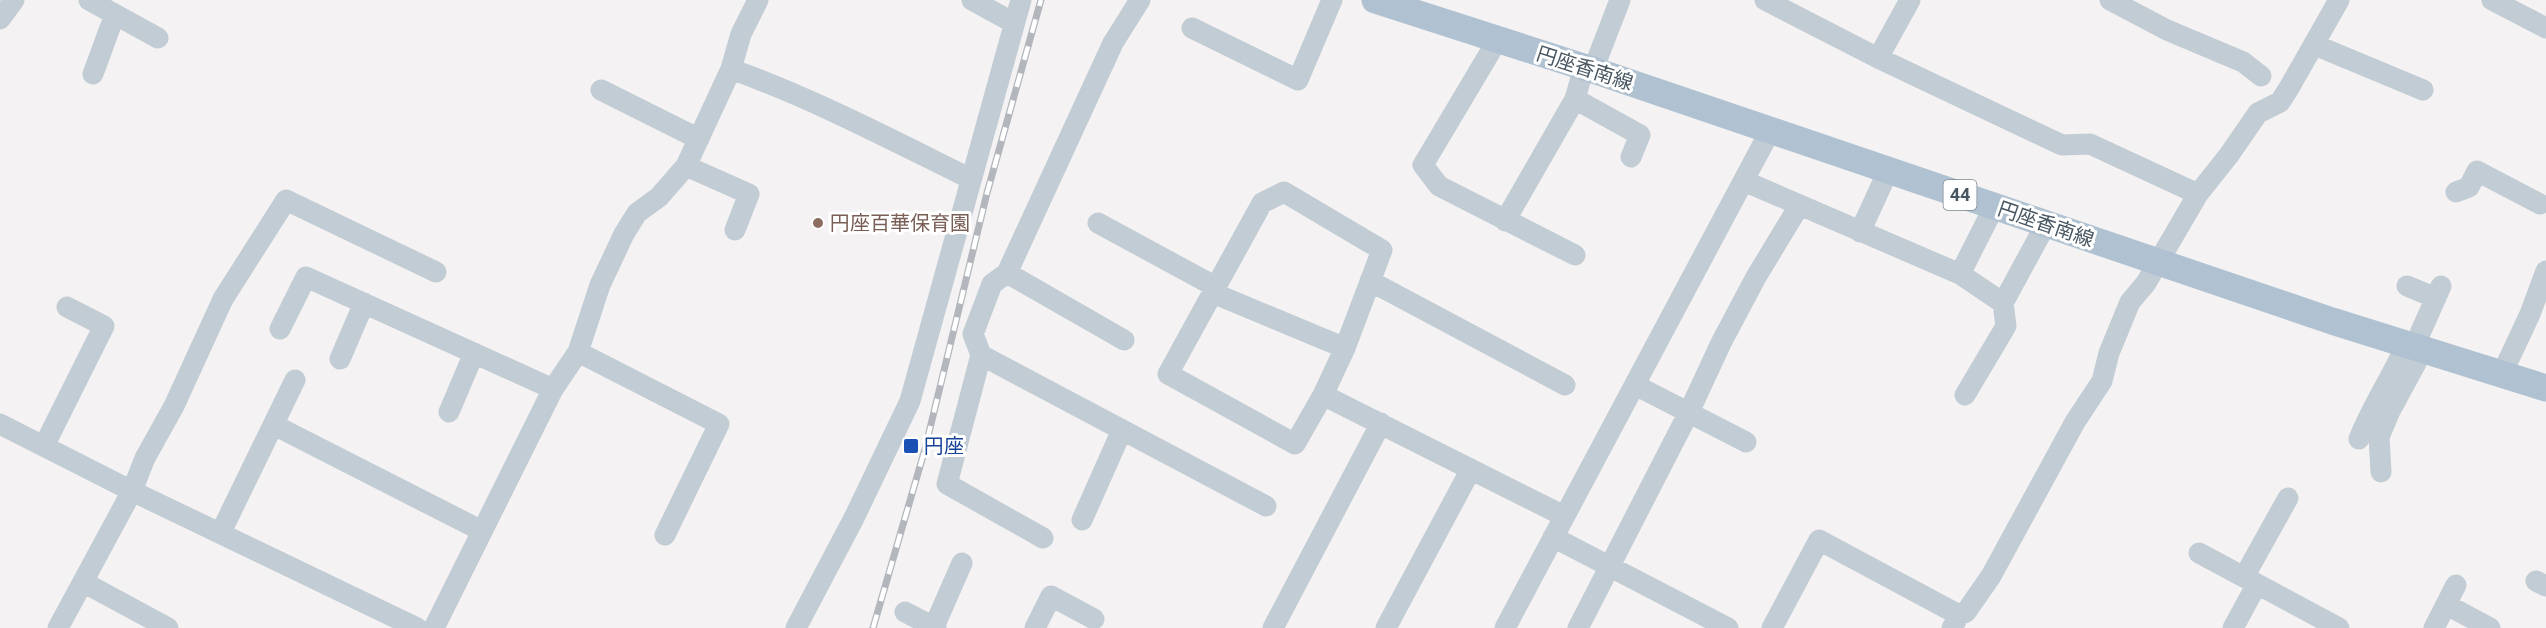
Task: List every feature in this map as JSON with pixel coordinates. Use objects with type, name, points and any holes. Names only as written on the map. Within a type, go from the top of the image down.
[{"type":"main road","name":"円座香南線","points":[[1376,0],[1589,68],[1887,171],[2410,346],[2546,388]]},
{"type":"street","points":[[0,19],[14,0]]},
{"type":"street","points":[[89,0],[158,38]]},
{"type":"street","points":[[434,628],[553,389],[578,352],[600,285],[624,234],[637,213],[659,197],[686,166],[731,69],[741,34],[758,0]]},
{"type":"street","points":[[972,0],[1014,23]]},
{"type":"street","points":[[796,628],[854,518],[910,401],[1021,0]]},
{"type":"street","points":[[1043,538],[946,484],[981,355],[973,334],[992,284],[1006,273],[1113,43],[1140,0]]},
{"type":"street","points":[[1192,28],[1298,80],[1332,0]]},
{"type":"street","points":[[1505,221],[1575,99],[1620,0]]},
{"type":"street","points":[[1765,0],[1878,58],[2062,145],[2090,144],[2198,194]]},
{"type":"street","points":[[1878,58],[1910,0]]},
{"type":"street","points":[[2110,0],[2167,30],[2243,62],[2262,76]]},
{"type":"street","points":[[1772,628],[1819,540],[1955,622],[1966,612],[1997,567],[2075,422],[2102,381],[2109,353],[2130,302],[2146,283],[2198,194],[2258,113],[2280,102],[2339,0]]},
{"type":"street","points":[[2492,0],[2546,28]]},
{"type":"street","points":[[93,74],[115,14]]},
{"type":"street","points":[[1498,39],[1423,165],[1439,186],[1575,255]]},
{"type":"street","points":[[2315,45],[2423,90]]},
{"type":"street","points":[[731,69],[811,100],[971,179]]},
{"type":"street","points":[[601,90],[699,139]]},
{"type":"street","points":[[1575,99],[1640,135],[1631,157]]},
{"type":"street","points":[[1505,628],[1770,131]]},
{"type":"street","points":[[686,166],[749,194],[735,230]]},
{"type":"street","points":[[1860,232],[1887,171]]},
{"type":"street","points":[[2456,192],[2469,187],[2477,171],[2544,207]]},
{"type":"street","points":[[1744,181],[1960,274],[2003,303]]},
{"type":"street","points":[[1284,192],[1382,249],[1370,281],[1346,348],[1295,444],[1168,374],[1262,203],[1284,192]]},
{"type":"street","points":[[59,628],[132,491],[145,458],[174,406],[223,299],[286,200],[436,272]]},
{"type":"street","points":[[1578,628],[1689,412],[1720,342],[1799,206]]},
{"type":"street","points":[[1960,274],[1994,207]]},
{"type":"street","points":[[1098,223],[1215,290],[1346,348]]},
{"type":"street","points":[[1965,395],[2006,326],[2003,303],[2046,224]]},
{"type":"street","points":[[2501,375],[2530,314],[2546,271]]},
{"type":"street","points":[[1006,273],[1124,340]]},
{"type":"street","points":[[280,329],[306,277],[553,389]]},
{"type":"street","points":[[1370,281],[1565,385]]},
{"type":"street","points":[[2359,439],[2371,410],[2410,346],[2439,292],[2407,286]]},
{"type":"street","points":[[340,359],[364,303]]},
{"type":"street","points":[[44,446],[104,326],[67,307]]},
{"type":"street","points":[[2381,472],[2379,437],[2416,363],[2410,346]]},
{"type":"street","points":[[578,352],[719,424],[665,535]]},
{"type":"street","points":[[449,412],[474,353]]},
{"type":"street","points":[[981,355],[1266,506]]},
{"type":"street","points":[[221,532],[295,380]]},
{"type":"street","points":[[1635,385],[1746,442]]},
{"type":"street","points":[[1323,395],[1564,516]]},
{"type":"street","points":[[1273,628],[1381,423]]},
{"type":"street","points":[[0,424],[132,491],[417,628]]},
{"type":"street","points":[[274,425],[482,531]]},
{"type":"street","points":[[1082,520],[1122,430]]},
{"type":"street","points":[[1386,628],[1471,468]]},
{"type":"street","points":[[2233,628],[2250,580],[2288,498]]},
{"type":"street","points":[[1553,537],[1728,628]]},
{"type":"street","points":[[2199,553],[2339,628]]},
{"type":"street","points":[[905,612],[935,627],[962,563]]},
{"type":"street","points":[[83,582],[168,628]]},
{"type":"street","points":[[2434,628],[2456,585]]},
{"type":"street","points":[[1035,628],[1051,596],[1094,619]]},
{"type":"street","points":[[2446,605],[2490,628]]},
{"type":"railway","points":[[873,628],[925,449],[987,193],[1041,0]]},
{"type":"place","name":"円座百華保育園","points":[[818,223]]},
{"type":"place","name":"円座","points":[[911,446]]}]
